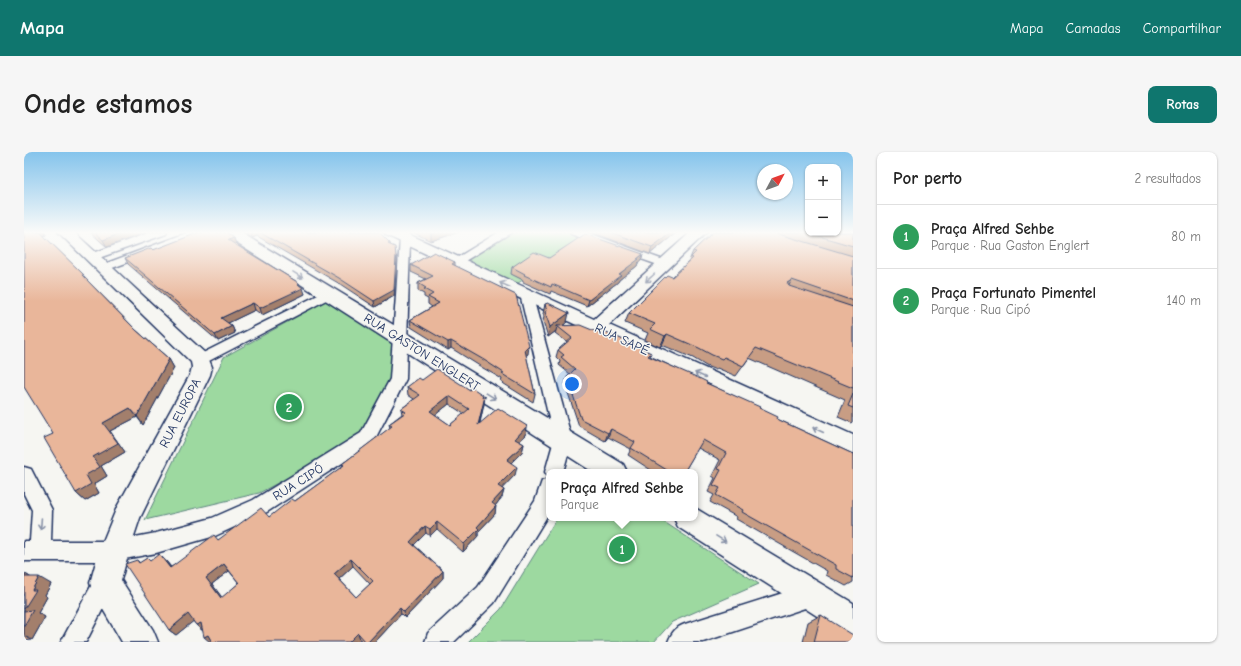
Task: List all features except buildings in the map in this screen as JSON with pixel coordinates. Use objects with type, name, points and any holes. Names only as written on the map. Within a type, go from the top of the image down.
[{"type":"street","points":[[88,255],[200,360]]},
{"type":"street","points":[[97,263],[114,255]]},
{"type":"street","points":[[97,263],[124,255]]},
{"type":"street","name":"RUA GASTON ENGLERT","points":[[266,255],[609,469]]},
{"type":"street","name":"RUA CIPÓ","points":[[32,550],[114,551],[156,543],[215,527],[260,506],[367,438],[398,379],[398,255]]},
{"type":"street","name":"RUA SAPÉ","points":[[440,255],[853,446]]},
{"type":"street","points":[[456,262],[468,255]]},
{"type":"street","points":[[639,255],[665,264]]},
{"type":"street","points":[[596,327],[675,255]]},
{"type":"street","name":"RUA EUROPA","points":[[104,583],[127,516],[200,375],[202,367],[200,360],[328,294]]},
{"type":"street","points":[[526,294],[563,440],[555,469]]},
{"type":"street","points":[[24,475],[42,510],[32,550]]},
{"type":"street","points":[[437,642],[486,595],[544,504],[546,497]]},
{"type":"street","points":[[693,521],[853,621]]},
{"type":"street","points":[[73,642],[104,583]]},
{"type":"street","points":[[104,583],[141,642]]},
{"type":"street","points":[[680,642],[685,636],[811,595]]},
{"type":"green space","points":[[472,255],[561,255],[512,287],[459,262]]},
{"type":"green space","points":[[327,300],[392,341],[395,377],[364,437],[259,493],[145,520],[224,357]]},
{"type":"green space","points":[[555,521],[663,521],[759,584],[672,622],[654,642],[468,642],[501,609]]},
{"type":"place","name":"Praça Fortunato Pimentel","points":[[289,407]]},
{"type":"place","name":"Praça Alfred Sehbe","points":[[622,549]]}]
